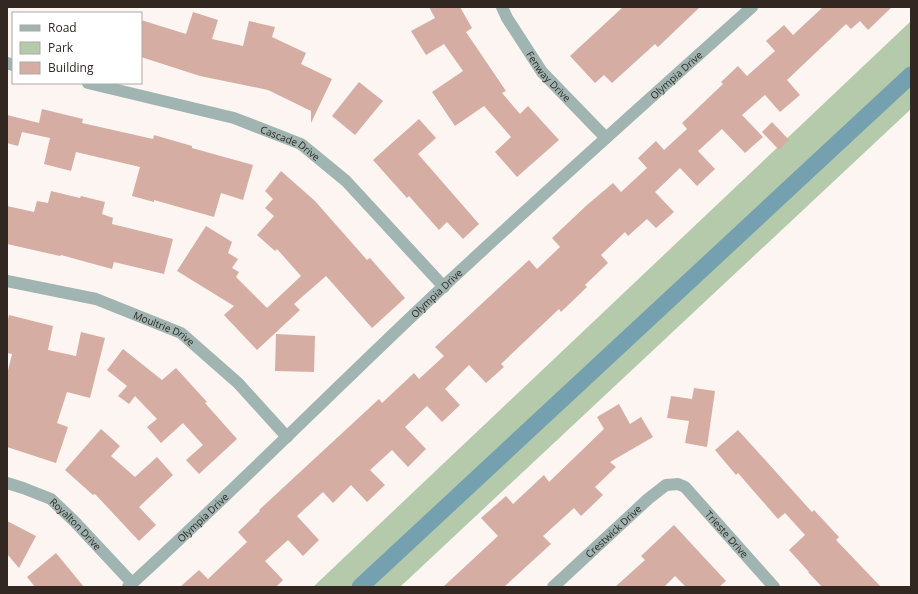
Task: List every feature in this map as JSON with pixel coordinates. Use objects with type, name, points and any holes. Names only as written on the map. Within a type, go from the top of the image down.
[{"type":"street","name":"Fenway Drive","points":[[502,7],[507,18],[542,72],[606,138]]},
{"type":"street","name":"Olympia Drive","points":[[130,585],[444,286],[752,7]]},
{"type":"street","name":"Cascade Drive","points":[[92,84],[234,118],[301,144],[346,181],[444,286]]},
{"type":"street","name":"Moultrie Drive","points":[[7,282],[96,299],[181,333],[238,383],[287,437]]},
{"type":"street","name":"Royalton Drive","points":[[7,483],[51,499],[76,522],[130,585]]},
{"type":"street","name":"Crestwick Drive","points":[[553,587],[648,499],[666,485],[678,484]]},
{"type":"street","name":"Trieste Drive","points":[[678,484],[685,487],[774,587]]},
{"type":"green space","points":[[911,21],[911,109],[400,587],[313,587]]},
{"type":"building","points":[[429,7],[460,7],[472,28],[466,32],[506,91],[502,93],[520,114],[528,106],[559,140],[517,177],[495,152],[511,137],[484,106],[455,126],[432,92],[463,71],[444,44],[426,55],[411,31],[435,18]]},
{"type":"building","points":[[623,7],[700,7],[658,47],[655,44],[612,83],[604,75],[595,83],[570,56]]},
{"type":"building","points":[[823,7],[892,7],[868,30],[860,21],[851,29],[846,24],[787,80],[800,95],[780,112],[765,95],[742,115],[763,137],[745,153],[722,129],[698,151],[715,169],[697,186],[680,168],[655,192],[674,212],[656,228],[647,219],[628,236],[625,232],[601,255],[608,263],[585,285],[587,287],[561,312],[559,309],[501,364],[504,367],[486,383],[469,365],[445,389],[460,405],[442,422],[427,406],[405,427],[426,449],[408,467],[392,450],[370,470],[385,485],[367,502],[351,485],[333,503],[323,492],[297,516],[319,540],[303,556],[288,540],[265,561],[283,580],[276,587],[180,587],[199,570],[208,579],[247,542],[238,532],[260,511],[259,510],[379,399],[382,403],[414,373],[419,379],[444,356],[435,347],[529,260],[537,269],[560,247],[552,238],[587,205],[613,183],[621,192],[647,168],[638,158],[656,141],[664,150],[687,129],[682,123],[723,84],[721,82],[738,66],[747,76],[775,51],[766,41],[784,25],[793,35]]},
{"type":"building","points":[[193,12],[218,20],[212,39],[243,46],[249,21],[275,27],[272,37],[306,53],[301,64],[332,79],[311,123],[311,111],[268,90],[200,76],[142,57],[142,20],[186,34]]},
{"type":"building","points":[[359,82],[383,101],[355,135],[332,116]]},
{"type":"building","points":[[42,109],[83,119],[82,123],[153,139],[154,135],[192,146],[192,148],[253,165],[243,200],[221,193],[214,217],[154,200],[154,202],[132,196],[140,167],[76,152],[71,171],[44,164],[50,138],[22,132],[18,146],[7,143],[7,115],[39,123]]},
{"type":"building","points":[[419,119],[436,138],[418,154],[479,224],[463,239],[447,222],[439,230],[409,196],[407,198],[373,160]]},
{"type":"building","points":[[772,122],[789,140],[779,150],[762,132]]},
{"type":"building","points":[[281,171],[315,201],[367,260],[370,258],[405,298],[372,328],[326,276],[294,304],[300,310],[257,350],[224,315],[234,306],[177,271],[206,226],[232,242],[228,253],[238,259],[232,268],[239,272],[236,277],[267,308],[301,276],[277,249],[275,251],[257,235],[274,216],[265,208],[273,199],[265,191]]},
{"type":"building","points":[[51,191],[105,202],[102,214],[113,218],[112,224],[173,239],[164,274],[114,262],[112,269],[61,255],[7,244],[7,206],[34,212],[37,201],[48,203]]},
{"type":"building","points":[[9,315],[53,326],[48,350],[76,356],[81,332],[105,338],[90,398],[67,392],[57,423],[68,427],[56,463],[7,447],[7,375],[12,354],[7,353],[7,324]]},
{"type":"building","points":[[276,334],[315,336],[314,372],[275,371]]},
{"type":"building","points":[[123,349],[162,380],[176,368],[207,402],[205,403],[237,439],[199,474],[186,460],[203,445],[183,423],[161,443],[147,427],[157,419],[135,396],[129,404],[118,396],[127,386],[107,370]]},
{"type":"building","points":[[694,388],[715,391],[707,447],[685,443],[689,421],[667,418],[671,396],[692,399]]},
{"type":"building","points":[[619,404],[630,424],[641,417],[653,437],[610,462],[616,467],[595,487],[603,495],[581,516],[574,508],[543,536],[551,544],[504,587],[443,587],[498,536],[481,518],[506,496],[513,504],[544,475],[549,482],[604,429],[597,417]]},
{"type":"building","points":[[101,429],[120,446],[111,456],[135,477],[157,457],[173,475],[139,507],[156,525],[139,541],[95,494],[93,495],[65,470]]},
{"type":"building","points":[[738,430],[812,512],[814,510],[839,537],[836,540],[881,587],[822,587],[808,572],[789,550],[805,535],[785,513],[778,519],[738,473],[736,475],[715,450]]},
{"type":"building","points":[[7,521],[36,536],[19,568],[7,554]]},
{"type":"building","points":[[674,525],[726,581],[719,587],[686,587],[675,576],[664,587],[615,587],[645,560],[641,556]]},
{"type":"building","points":[[56,553],[84,587],[35,587],[27,577]]},
{"type":"waterway","points":[[360,587],[911,75]]}]
